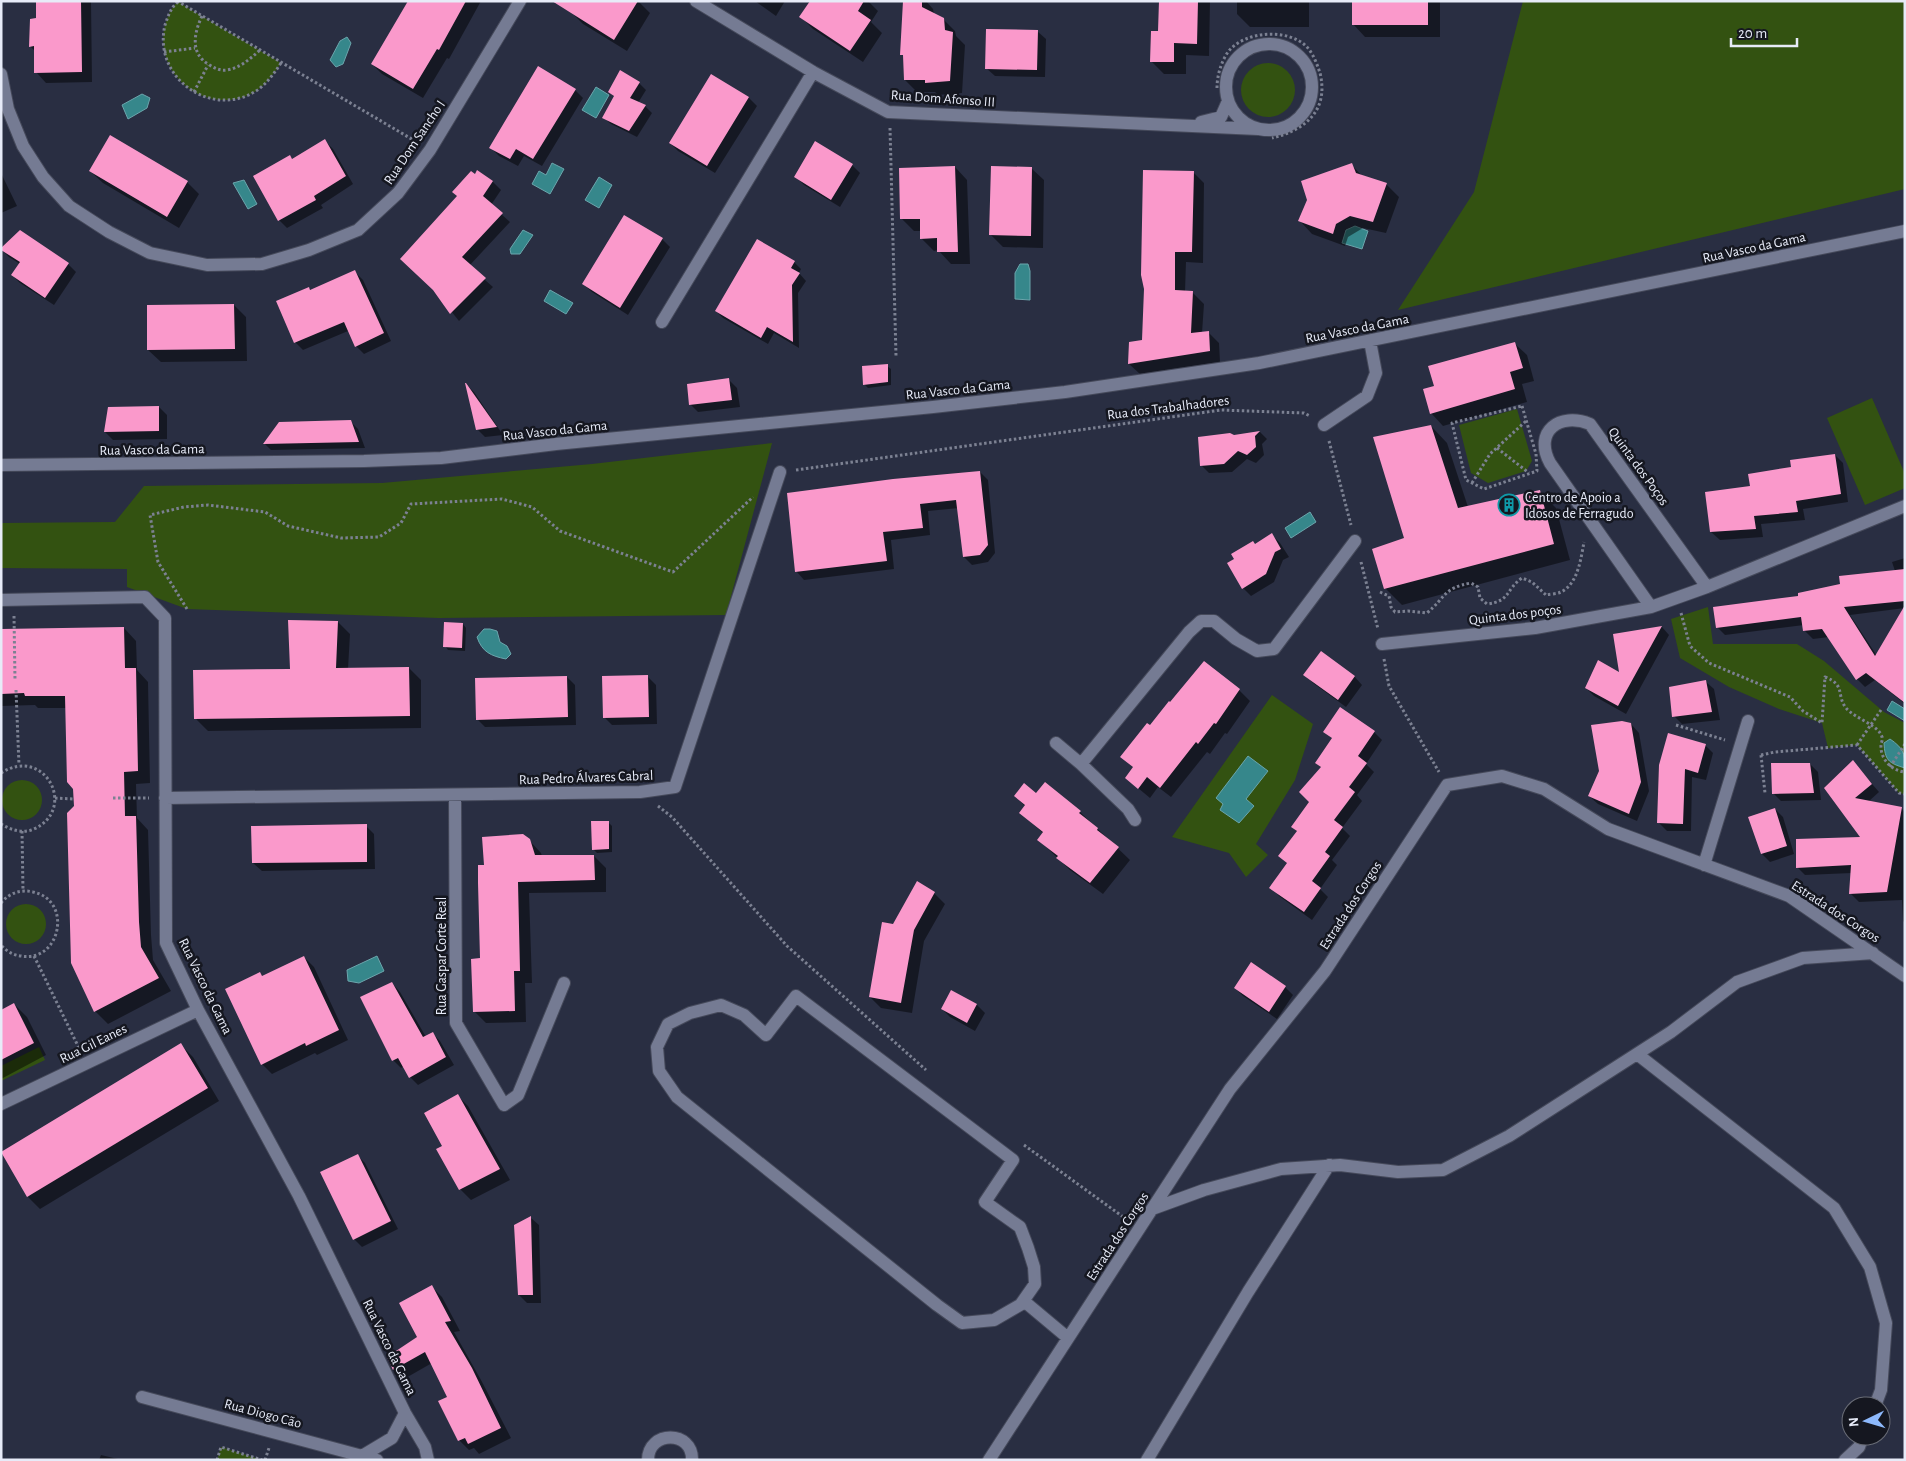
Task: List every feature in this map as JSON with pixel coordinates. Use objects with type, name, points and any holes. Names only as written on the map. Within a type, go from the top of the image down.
[{"type":"street","name":"Rua Dom Sancho I","points":[[1,74],[8,109],[23,146],[43,177],[69,206],[109,232],[150,252],[207,265],[262,264],[309,250],[358,230],[398,193],[430,150],[520,1]]},
{"type":"street","name":"Rua Dom Afonso III","points":[[696,1],[813,72],[888,112],[1186,125]]},
{"type":"street","points":[[1186,125],[1273,130],[1284,128],[1296,120],[1306,109],[1311,95],[1312,83],[1308,70],[1300,58],[1290,49],[1276,44],[1262,44],[1247,49],[1235,59],[1228,73],[1226,85],[1228,101],[1234,112],[1245,124],[1258,129]]},
{"type":"street","points":[[662,322],[813,72]]},
{"type":"street","points":[[1186,125],[1221,117],[1228,101]]},
{"type":"street","name":"Rua Vasco da Gama","points":[[1,465],[364,461],[441,458],[556,444],[1065,392],[1259,363],[1905,231]]},
{"type":"street","points":[[1324,425],[1367,396],[1376,373],[1370,341]]},
{"type":"street","name":"Quinta dos Poços","points":[[1651,607],[1550,463],[1544,451],[1543,441],[1550,430],[1560,422],[1578,419],[1590,424],[1707,586]]},
{"type":"street","name":"Rua Pedro Álvares Cabral","points":[[165,798],[640,792],[675,787],[780,472]]},
{"type":"street","points":[[1651,607],[1905,506]]},
{"type":"street","points":[[1081,764],[1189,632],[1201,621],[1214,620],[1236,639],[1257,652],[1274,649],[1355,541]]},
{"type":"street","name":"Rua Vasco da Gama","points":[[8,600],[145,597],[166,618],[166,944],[198,1010],[299,1196],[405,1412],[425,1448],[428,1460]]},
{"type":"street","name":"Quinta dos poços","points":[[1382,644],[1535,628],[1651,607]]},
{"type":"street","points":[[1704,865],[1748,721]]},
{"type":"street","points":[[1056,743],[1128,809],[1135,820]]},
{"type":"street","name":"Estrada dos Corgos","points":[[989,1460],[1230,1089],[1325,971],[1447,785],[1502,776],[1544,789],[1608,829],[1789,896],[1905,976]]},
{"type":"street","name":"Rua Gaspar Corte Real","points":[[455,794],[456,1023],[504,1105],[518,1095],[564,983]]},
{"type":"street","points":[[1152,1209],[1204,1190],[1281,1169],[1340,1165],[1398,1172],[1443,1170],[1509,1136],[1671,1032],[1737,982],[1803,958],[1873,953]]},
{"type":"street","points":[[1021,1304],[1034,1284],[1034,1267],[1028,1248],[1020,1227],[985,1202],[1013,1160],[796,996],[766,1035],[744,1015],[721,1006],[690,1013],[668,1024],[657,1047],[660,1071],[677,1098],[936,1305],[962,1323],[994,1320],[1025,1302],[1068,1338]]},
{"type":"street","name":"Rua Gil Eanes","points":[[1,1104],[198,1010]]},
{"type":"street","points":[[1636,1054],[1834,1208],[1870,1267],[1886,1324],[1881,1390],[1879,1396]]},
{"type":"street","points":[[1147,1460],[1248,1292],[1329,1165]]},
{"type":"street","name":"Rua Diogo Cão","points":[[142,1397],[377,1460]]},
{"type":"street","points":[[362,1456],[392,1438],[405,1412]]},
{"type":"street","points":[[648,1460],[650,1450],[654,1444],[659,1440],[672,1436],[685,1442],[690,1448],[692,1460]]},
{"type":"street","points":[[1845,1460],[1858,1446]]},
{"type":"path","points":[[281,63],[259,89],[247,95],[218,100],[188,89],[173,74],[164,52],[163,35],[173,6],[178,2],[430,150]]},
{"type":"path","points":[[202,16],[195,36],[195,48],[200,58],[208,65],[216,69],[234,68],[250,60],[260,50]]},
{"type":"path","points":[[164,52],[195,48]]},
{"type":"path","points":[[194,92],[208,65]]},
{"type":"path","points":[[890,125],[896,356]]},
{"type":"path","points":[[1537,471],[1484,489],[1466,480],[1452,423],[1522,406],[1536,454],[1539,478]]},
{"type":"path","name":"Rua dos Trabalhadores","points":[[780,472],[1220,410],[1304,413],[1324,425]]},
{"type":"path","points":[[1472,483],[1490,454],[1526,421]]},
{"type":"path","points":[[1324,425],[1382,644],[1389,686],[1447,785]]},
{"type":"path","points":[[1497,447],[1530,473]]},
{"type":"path","points":[[187,609],[158,562],[150,515],[184,507],[208,505],[265,512],[288,526],[341,538],[379,537],[401,523],[411,504],[502,499],[532,507],[560,530],[673,572],[758,492]]},
{"type":"path","points":[[1380,592],[1389,596],[1391,607],[1395,612],[1427,613],[1438,604],[1446,592],[1458,585],[1470,583],[1478,587],[1480,598],[1487,604],[1497,603],[1506,597],[1515,583],[1522,578],[1532,582],[1546,595],[1562,592],[1573,579],[1581,562],[1584,541]]},
{"type":"path","points":[[1676,598],[1690,646],[1709,663],[1790,697],[1803,711],[1822,723],[1825,677],[1834,681],[1839,687],[1845,707],[1876,729],[1883,738],[1882,753],[1890,766],[1905,772]]},
{"type":"path","points":[[8,600],[15,680]]},
{"type":"path","points":[[16,690],[19,765]]},
{"type":"path","points":[[1857,745],[1881,710]]},
{"type":"path","points":[[1676,725],[1740,745],[1761,755],[1775,752],[1857,745]]},
{"type":"path","points":[[1890,766],[1905,744]]},
{"type":"path","points":[[1857,745],[1899,793],[1905,794]]},
{"type":"path","points":[[1761,755],[1765,793]]},
{"type":"path","points":[[1,773],[19,765],[30,766],[44,774],[53,787],[55,798],[48,818],[40,826],[22,831],[8,829],[1,824]]},
{"type":"path","points":[[640,792],[672,817],[786,946],[931,1074]]},
{"type":"path","points":[[55,798],[74,799]]},
{"type":"path","points":[[113,798],[165,798]]},
{"type":"path","points":[[22,831],[23,891]]},
{"type":"path","points":[[1,903],[13,893],[23,891],[34,892],[44,896],[52,903],[57,913],[59,924],[52,944],[34,956],[23,957],[13,954],[1,945]]},
{"type":"path","points":[[34,956],[78,1046]]},
{"type":"path","points":[[1018,1140],[1138,1229]]},
{"type":"path","points":[[217,1460],[221,1447],[262,1460]]},
{"type":"path","points":[[251,1460],[257,1460]]},
{"type":"shaded area","points":[[1523,1],[1905,1],[1905,189],[1398,310],[1474,192]]},
{"type":"shaded area","points":[[178,2],[281,63],[259,89],[242,98],[223,100],[206,97],[190,89],[177,77],[168,62],[163,45],[166,22],[172,9]]},
{"type":"shaded area","points":[[347,37],[351,43],[343,64],[336,67],[330,60],[340,41]]},
{"type":"shaded area","points":[[1263,63],[1273,63],[1283,67],[1291,75],[1295,90],[1291,105],[1283,113],[1273,117],[1263,117],[1253,113],[1245,105],[1241,95],[1241,85],[1245,75],[1253,67]]},
{"type":"shaded area","points":[[596,87],[609,95],[596,118],[582,110]]},
{"type":"shaded area","points":[[142,94],[150,98],[147,108],[128,119],[122,105]]},
{"type":"shaded area","points":[[552,163],[564,169],[550,194],[532,184],[539,171],[546,175]]},
{"type":"shaded area","points":[[599,177],[612,185],[599,208],[585,200]]},
{"type":"shaded area","points":[[244,180],[257,204],[248,209],[233,183]]},
{"type":"shaded area","points":[[1355,226],[1368,231],[1362,249],[1342,243],[1346,230]]},
{"type":"shaded area","points":[[523,230],[533,235],[520,254],[511,254],[510,249]]},
{"type":"shaded area","points":[[1020,264],[1028,264],[1030,271],[1030,300],[1015,299],[1015,273]]},
{"type":"shaded area","points":[[550,290],[573,303],[566,314],[544,301]]},
{"type":"shaded area","points":[[1872,398],[1905,474],[1905,488],[1865,505],[1827,418]]},
{"type":"shaded area","points":[[1517,409],[1532,461],[1526,471],[1488,483],[1471,473],[1459,425]]},
{"type":"shaded area","points":[[772,443],[726,615],[439,618],[187,609],[127,587],[127,569],[1,568],[1,523],[115,522],[144,486],[382,483],[592,464]]},
{"type":"shaded area","points":[[1310,512],[1316,522],[1291,538],[1285,528]]},
{"type":"shaded area","points":[[1708,607],[1713,644],[1797,644],[1824,661],[1884,712],[1905,723],[1905,794],[1899,793],[1857,745],[1828,748],[1822,723],[1779,709],[1729,687],[1680,658],[1671,619]]},
{"type":"shaded area","points":[[484,629],[497,631],[500,642],[507,646],[511,654],[506,659],[492,655],[484,650],[477,637]]},
{"type":"shaded area","points":[[1272,695],[1313,724],[1295,780],[1256,844],[1268,855],[1246,877],[1229,853],[1172,837]]},
{"type":"shaded area","points":[[1892,701],[1905,709],[1905,721],[1887,710]]},
{"type":"shaded area","points":[[1890,739],[1902,751],[1905,768],[1891,762],[1887,757],[1884,743]]},
{"type":"shaded area","points":[[1248,756],[1268,771],[1246,799],[1254,806],[1239,823],[1220,810],[1223,804],[1216,798]]},
{"type":"shaded area","points":[[22,780],[36,786],[42,800],[36,814],[22,820],[8,814],[2,800],[8,786]]},
{"type":"shaded area","points":[[26,904],[40,910],[46,924],[40,938],[26,944],[12,938],[6,924],[12,910]]},
{"type":"shaded area","points":[[377,956],[384,971],[359,983],[348,981],[347,970]]},
{"type":"shaded area","points":[[39,1047],[45,1060],[1,1081],[1,1066]]},
{"type":"shaded area","points":[[221,1447],[262,1460],[217,1460]]},
{"type":"building","points":[[36,1],[81,1],[82,72],[34,73],[34,46],[29,47],[30,19],[36,18]]},
{"type":"building","points":[[408,1],[466,1],[439,50],[437,49],[413,89],[371,64]]},
{"type":"building","points":[[552,1],[638,1],[614,40]]},
{"type":"building","points":[[810,1],[864,1],[858,11],[871,20],[850,51],[799,17]]},
{"type":"building","points":[[903,1],[922,1],[922,7],[944,18],[945,30],[953,32],[950,81],[925,83],[925,80],[904,80],[903,55],[900,55]]},
{"type":"building","points":[[1159,1],[1198,1],[1197,44],[1174,43],[1174,62],[1150,62],[1151,31],[1158,31]]},
{"type":"building","points":[[1352,1],[1428,1],[1428,25],[1352,25]]},
{"type":"building","points":[[986,29],[1038,30],[1037,70],[985,69]]},
{"type":"building","points":[[538,66],[576,89],[533,159],[516,149],[510,159],[489,148]]},
{"type":"building","points":[[620,70],[640,82],[630,98],[646,105],[629,131],[602,118],[614,96],[608,92]]},
{"type":"building","points":[[711,74],[749,97],[707,166],[669,143]]},
{"type":"building","points":[[110,135],[188,181],[167,217],[89,171]]},
{"type":"building","points":[[325,139],[346,176],[314,196],[316,200],[278,221],[253,176],[290,155],[292,159]]},
{"type":"building","points":[[815,141],[853,164],[831,200],[794,177]]},
{"type":"building","points":[[1352,163],[1356,173],[1387,183],[1373,222],[1350,216],[1336,224],[1333,234],[1298,221],[1307,200],[1301,181]]},
{"type":"building","points":[[955,166],[958,252],[937,252],[937,238],[920,239],[920,219],[900,219],[899,168]]},
{"type":"building","points":[[991,166],[1032,167],[1031,236],[989,235]]},
{"type":"building","points":[[477,170],[493,181],[483,196],[503,213],[462,257],[486,278],[450,314],[433,290],[400,259],[457,196],[452,192],[471,171],[475,174]]},
{"type":"building","points":[[1143,170],[1194,171],[1192,252],[1175,252],[1175,290],[1193,291],[1191,333],[1209,331],[1210,351],[1128,364],[1129,342],[1142,340],[1144,289],[1141,275]]},
{"type":"building","points":[[624,215],[663,238],[620,308],[582,284]]},
{"type":"building","points":[[20,230],[69,263],[45,298],[11,275],[20,262],[1,250]]},
{"type":"building","points":[[757,239],[795,261],[791,268],[800,273],[792,285],[793,342],[767,327],[761,338],[715,311]]},
{"type":"building","points":[[355,270],[384,333],[355,347],[344,322],[294,343],[276,301],[309,287],[310,290]]},
{"type":"building","points":[[234,304],[235,349],[147,350],[147,305]]},
{"type":"building","points":[[1515,342],[1523,368],[1510,372],[1515,389],[1430,414],[1423,389],[1434,386],[1428,366]]},
{"type":"building","points":[[888,364],[888,382],[863,385],[862,366]]},
{"type":"building","points":[[729,378],[732,400],[689,405],[687,384]]},
{"type":"building","points":[[466,383],[497,427],[476,430]]},
{"type":"building","points":[[159,406],[159,431],[104,432],[108,407]]},
{"type":"building","points":[[351,420],[359,442],[263,444],[279,422]]},
{"type":"building","name":"Centro de Apoio a Idosos de Ferragudo","points":[[1431,425],[1458,508],[1540,490],[1554,544],[1384,589],[1372,549],[1404,538],[1373,437]]},
{"type":"building","points":[[1260,431],[1255,436],[1256,447],[1247,455],[1238,451],[1224,464],[1200,466],[1198,437]]},
{"type":"building","points":[[1835,454],[1841,494],[1796,501],[1798,512],[1754,516],[1756,529],[1710,532],[1705,492],[1750,486],[1748,474],[1791,467],[1790,460]]},
{"type":"building","points":[[980,471],[988,545],[980,555],[963,557],[956,500],[920,504],[923,528],[883,532],[887,561],[795,572],[787,493],[893,479]]},
{"type":"building","points":[[1272,533],[1281,549],[1275,552],[1266,574],[1242,589],[1227,563],[1234,559],[1231,554],[1253,541],[1255,544]]},
{"type":"building","points":[[1905,569],[1905,601],[1844,607],[1875,656],[1905,605],[1905,703],[1866,673],[1856,680],[1822,629],[1803,631],[1801,617],[1716,628],[1713,607],[1798,596],[1798,593],[1840,584],[1839,576]]},
{"type":"building","points":[[288,620],[338,621],[336,668],[409,667],[410,716],[194,719],[193,670],[290,669]]},
{"type":"building","points":[[444,622],[463,623],[462,648],[443,647]]},
{"type":"building","points":[[1662,626],[1618,706],[1585,688],[1598,660],[1619,672],[1613,634]]},
{"type":"building","points":[[124,627],[125,668],[136,668],[138,771],[124,772],[125,816],[136,816],[141,947],[159,978],[94,1012],[71,963],[67,813],[74,806],[73,789],[67,782],[65,696],[25,696],[24,693],[1,694],[1,629]]},
{"type":"building","points":[[1321,651],[1355,676],[1338,700],[1303,675]]},
{"type":"building","points":[[1204,661],[1240,689],[1216,724],[1214,723],[1198,744],[1196,742],[1160,788],[1147,777],[1138,789],[1125,778],[1133,767],[1120,757],[1147,723],[1150,725]]},
{"type":"building","points":[[648,675],[649,717],[603,718],[602,676]]},
{"type":"building","points":[[567,676],[568,717],[476,720],[475,678]]},
{"type":"building","points":[[1706,680],[1712,712],[1672,717],[1669,687]]},
{"type":"building","points":[[1340,707],[1375,731],[1358,756],[1367,763],[1349,787],[1355,792],[1334,820],[1343,827],[1325,852],[1330,856],[1312,881],[1321,888],[1304,912],[1269,888],[1287,863],[1278,856],[1297,831],[1291,827],[1309,802],[1299,792],[1321,767],[1315,763],[1332,738],[1323,732]]},
{"type":"building","points":[[1622,721],[1631,723],[1641,782],[1629,814],[1588,796],[1599,771],[1591,725]]},
{"type":"building","points":[[1668,733],[1706,744],[1698,773],[1685,769],[1683,824],[1657,823],[1659,765]]},
{"type":"building","points":[[1853,760],[1872,784],[1855,798],[1902,807],[1887,892],[1849,894],[1851,865],[1796,868],[1796,839],[1860,837],[1824,788]]},
{"type":"building","points":[[1771,763],[1810,763],[1814,793],[1772,794]]},
{"type":"building","points":[[1045,782],[1081,811],[1079,813],[1119,847],[1090,883],[1056,858],[1058,856],[1037,840],[1043,832],[1019,813],[1025,805],[1014,796],[1024,783],[1036,793]]},
{"type":"building","points":[[1775,808],[1787,846],[1761,854],[1748,817]]},
{"type":"building","points":[[591,821],[609,821],[609,849],[592,850]]},
{"type":"building","points":[[367,824],[367,862],[252,863],[251,826]]},
{"type":"building","points":[[523,834],[530,839],[535,855],[594,855],[595,880],[518,882],[520,971],[514,971],[515,1011],[473,1012],[471,959],[480,958],[478,865],[484,865],[482,837]]},
{"type":"building","points":[[917,881],[935,892],[914,930],[901,1003],[869,997],[882,922],[893,924]]},
{"type":"building","points":[[304,956],[339,1030],[306,1046],[305,1043],[261,1065],[225,989],[260,972],[262,976]]},
{"type":"building","points":[[1251,962],[1286,986],[1269,1012],[1234,988]]},
{"type":"building","points":[[392,982],[423,1037],[433,1032],[446,1057],[409,1078],[398,1058],[392,1061],[360,997]]},
{"type":"building","points":[[951,990],[977,1004],[967,1023],[941,1009]]},
{"type":"building","points":[[14,1003],[34,1043],[1,1060],[1,1010]]},
{"type":"building","points":[[181,1043],[208,1088],[27,1197],[1,1152]]},
{"type":"building","points":[[458,1094],[500,1169],[459,1190],[436,1149],[442,1146],[424,1113]]},
{"type":"building","points":[[358,1154],[391,1221],[353,1240],[320,1172]]},
{"type":"building","points":[[531,1216],[533,1295],[518,1295],[514,1225]]},
{"type":"building","points":[[432,1285],[451,1321],[445,1322],[472,1368],[501,1428],[468,1444],[465,1438],[458,1441],[438,1401],[447,1397],[425,1352],[393,1370],[387,1357],[417,1337],[399,1303]]},
{"type":"place","name":"Centro de Apoio a Idosos de Ferragudo","points":[[1509,505]]}]
